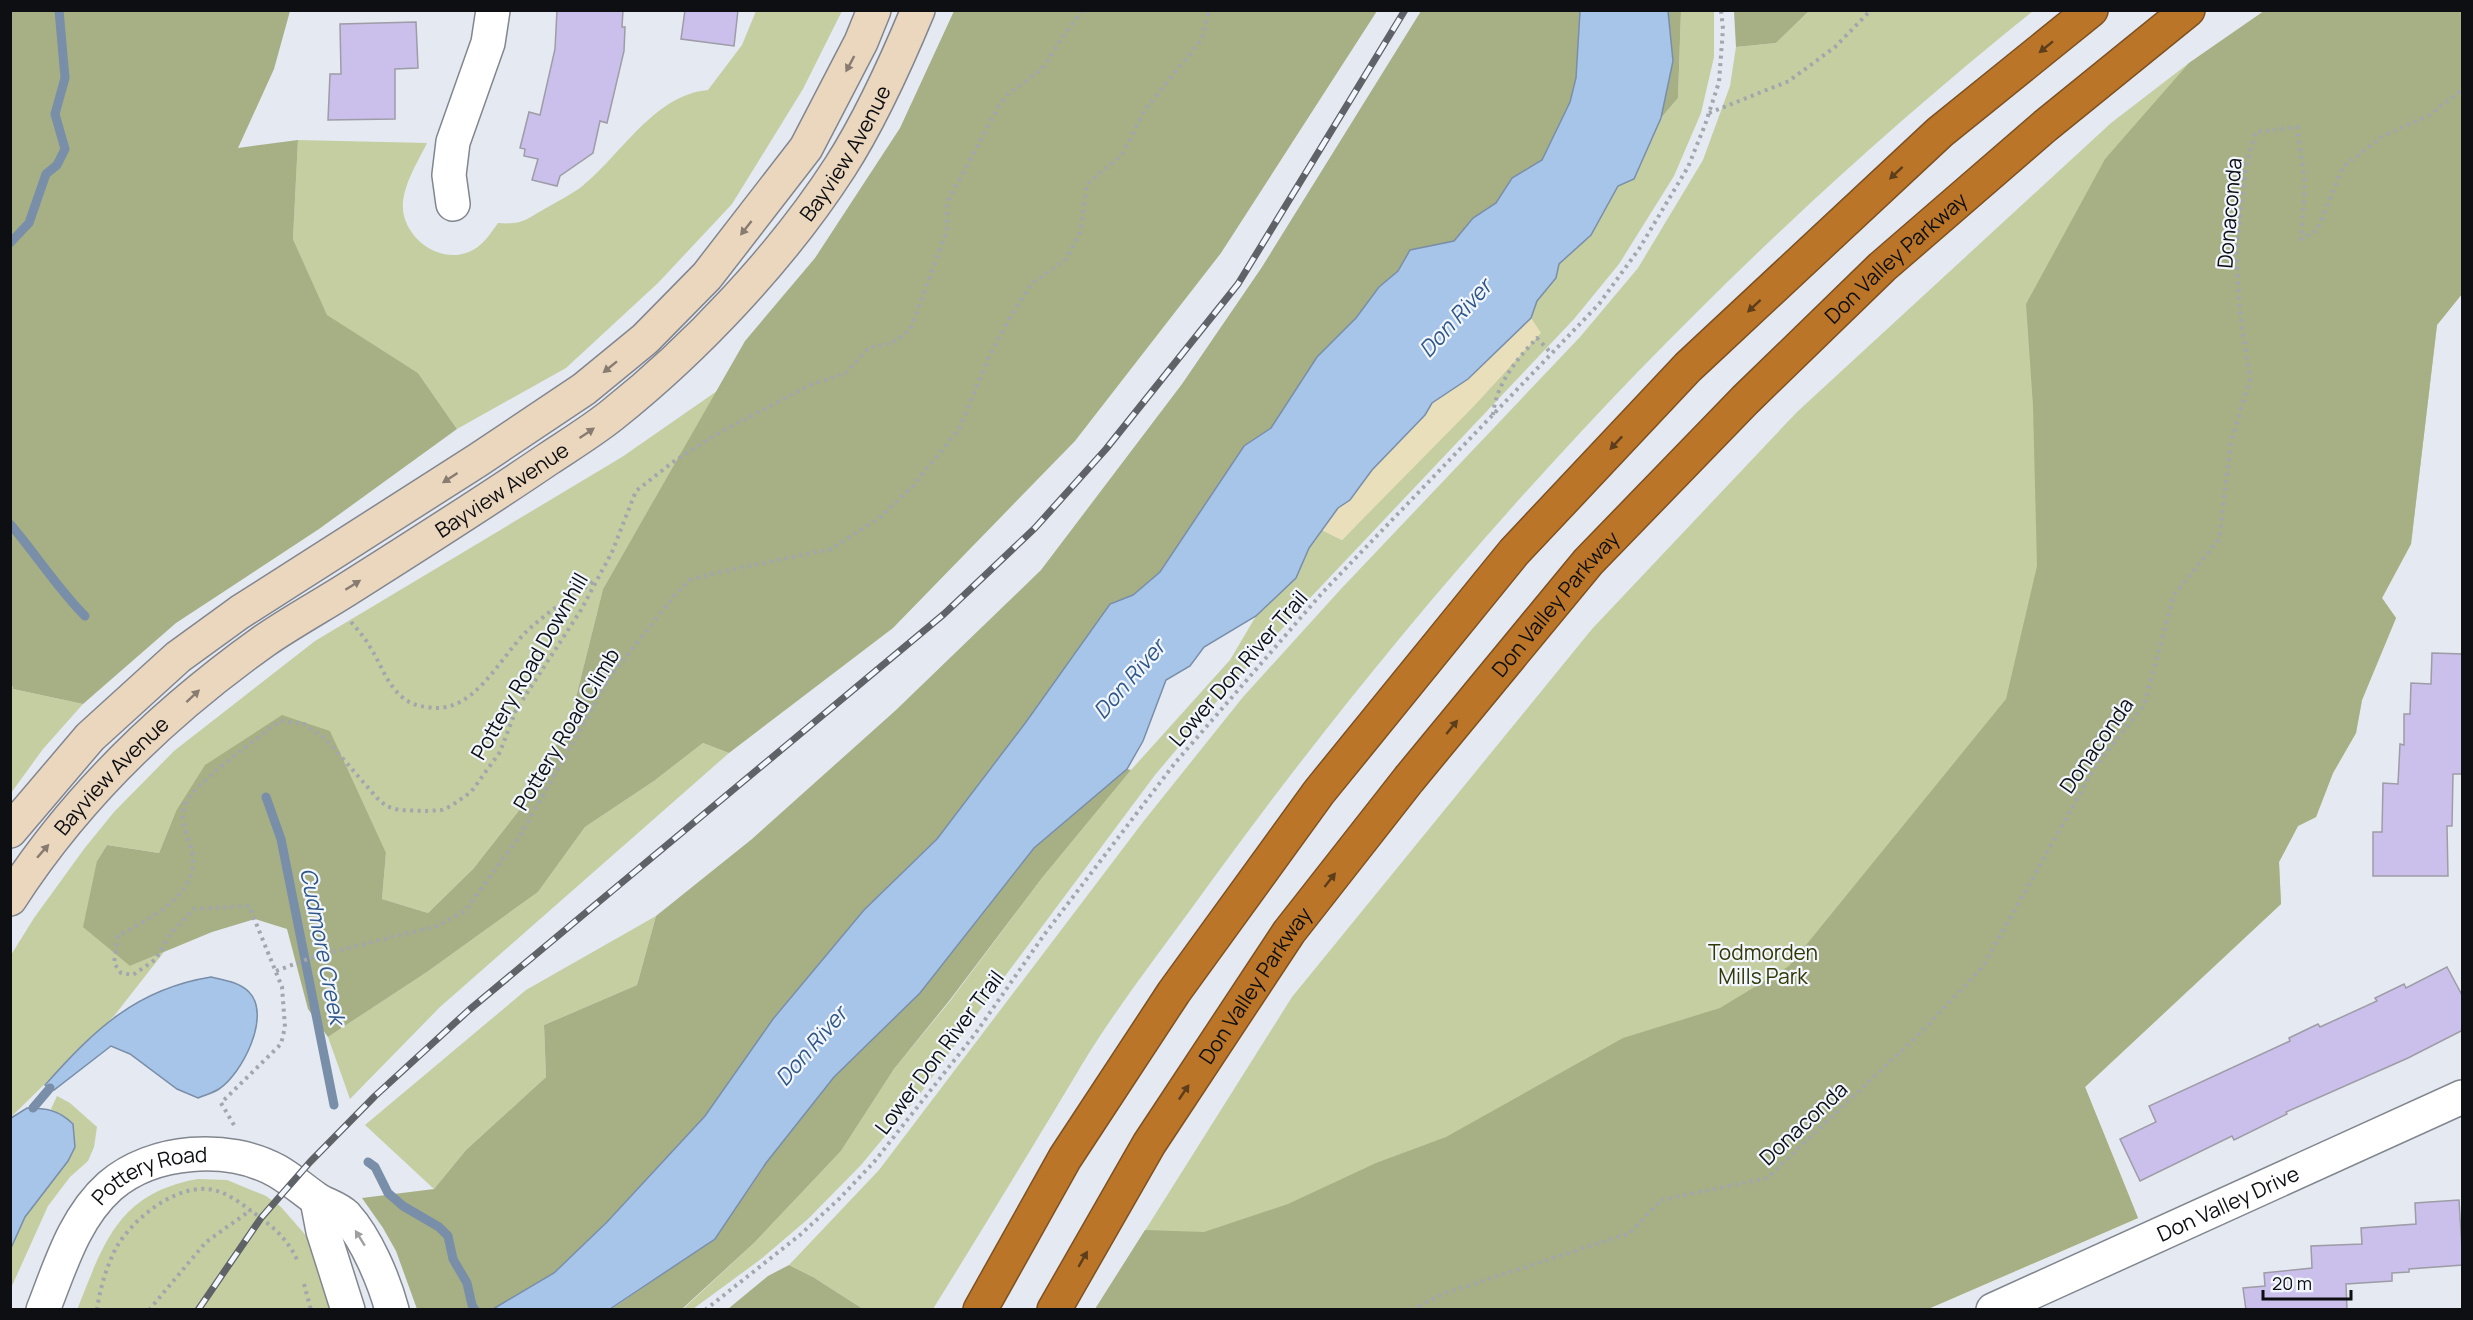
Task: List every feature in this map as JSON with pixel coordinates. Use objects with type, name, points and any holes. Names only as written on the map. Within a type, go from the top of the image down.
[{"type":"highway","points":[[980,1310],[1065,1158],[1174,992],[1320,792],[1514,552],[1706,351],[1940,132],[2091,10]]},
{"type":"highway","name":"Don Valley Parkway","points":[[1054,1310],[1149,1144],[1289,932],[1409,779],[1587,562],[1745,400],[1882,267],[2045,126],[2188,10]]},
{"type":"main road","name":"Bayview Avenue","points":[[10,831],[90,737],[178,657],[240,612],[478,460],[574,395],[645,339],[707,276],[806,148],[861,42],[874,10]]},
{"type":"main road","name":"Bayview Avenue","points":[[10,899],[36,860],[121,762],[201,688],[266,640],[496,494],[610,417],[670,366],[733,303],[792,233],[840,167],[897,63],[918,10]]},
{"type":"street","points":[[453,204],[449,175],[453,142],[488,43],[493,10]]},
{"type":"street","name":"Don Valley Drive","points":[[1993,1310],[2463,1097]]},
{"type":"street","name":"Pottery Road","points":[[43,1310],[69,1243],[95,1201],[110,1186],[130,1173],[159,1161],[186,1155],[225,1155],[276,1170],[317,1200],[345,1215],[381,1274],[389,1299]]},
{"type":"street","points":[[317,1200],[323,1231],[346,1304]]},
{"type":"path","name":"Pottery Road Downhill","points":[[276,970],[249,906],[194,909],[170,933],[156,959],[133,975],[121,973],[114,963],[118,936],[154,915],[186,886],[193,870],[192,854],[184,824],[184,806],[229,759],[280,722],[304,724],[326,739],[386,806],[399,810],[426,812],[442,810],[460,801],[471,792],[500,752],[516,711],[581,610],[612,552],[636,491],[673,462],[716,435],[810,384],[846,373],[868,348],[892,343],[910,330],[947,231],[947,203],[999,106],[1008,94],[1042,69],[1064,34],[1083,10]]},
{"type":"path","name":"Pottery Road Climb","points":[[276,970],[316,956],[437,926],[465,911],[521,834],[610,677],[674,596],[690,580],[831,549],[879,518],[913,486],[959,429],[989,357],[1031,284],[1065,260],[1080,233],[1087,184],[1122,155],[1144,111],[1202,39],[1209,10]]},
{"type":"path","name":"Lower Don River Trail","points":[[705,1310],[800,1235],[874,1162],[975,1034],[1044,935],[1175,763],[1323,592],[1599,304],[1639,249],[1688,167],[1719,82],[1723,29],[1721,10]]},
{"type":"path","points":[[1709,113],[1789,81],[1835,47],[1870,10]]},
{"type":"path","name":"Donaconda","points":[[1412,1310],[1442,1293],[1630,1233],[1661,1200],[1767,1178],[1918,1035],[1982,968],[2095,767],[2144,705],[2174,595],[2219,539],[2230,442],[2250,379],[2240,312],[2236,251],[2247,161],[2256,132],[2297,127],[2305,183],[2301,239],[2317,230],[2343,167],[2383,136],[2428,116],[2463,90]]},
{"type":"path","points":[[1493,416],[1494,399],[1511,368],[1537,338],[1552,354]]},
{"type":"path","points":[[333,598],[369,645],[384,674],[401,696],[417,706],[447,708],[456,706],[475,692],[526,632],[552,610],[596,580]]},
{"type":"path","points":[[232,1133],[235,1126],[221,1103],[280,1044],[285,1026],[284,1002],[276,970]]},
{"type":"path","points":[[97,1310],[108,1264],[118,1245],[140,1220],[160,1204],[190,1190],[203,1189],[223,1193],[251,1210],[282,1235],[300,1268]]},
{"type":"path","points":[[149,1310],[206,1242],[251,1210]]},
{"type":"path","points":[[303,1276],[310,1310]]},
{"type":"green space","points":[[11,10],[290,11],[274,69],[238,148],[298,140],[293,239],[327,315],[418,373],[457,429],[319,529],[176,623],[83,704],[13,689],[11,681]]},
{"type":"green space","points":[[1734,10],[1809,11],[1776,43],[1736,47]]},
{"type":"green space","points":[[756,11],[842,11],[803,89],[732,204],[658,283],[566,368],[457,429],[418,373],[327,316],[293,239],[298,140],[427,143],[406,188],[404,216],[413,235],[429,248],[438,253],[459,255],[469,252],[482,243],[498,223],[514,223],[524,220],[568,196],[595,175],[654,115],[670,103],[688,94],[708,90],[742,45]]},
{"type":"green space","points":[[954,11],[1377,11],[1221,253],[1075,441],[893,628],[729,753],[703,743],[654,781],[585,827],[538,892],[427,972],[328,1037],[308,1009],[287,929],[255,919],[212,932],[130,966],[83,927],[97,861],[107,845],[159,853],[176,811],[205,765],[282,715],[330,731],[386,853],[382,899],[428,913],[473,869],[528,799],[571,717],[603,589],[745,341],[815,258],[900,128]]},
{"type":"green space","points":[[1421,11],[1580,11],[1576,78],[1570,102],[1542,160],[1512,178],[1496,203],[1473,218],[1454,241],[1410,251],[1398,271],[1379,287],[1356,318],[1317,357],[1271,428],[1244,446],[1160,572],[1133,595],[1110,604],[1026,722],[937,839],[864,910],[773,1019],[705,1116],[607,1222],[554,1273],[493,1309],[417,1309],[396,1251],[362,1198],[434,1189],[466,1150],[546,1077],[544,1025],[637,985],[656,916],[752,839],[896,710],[1041,570],[1182,384],[1262,267]]},
{"type":"green space","points":[[1668,11],[1681,11],[1678,98],[1661,118],[1673,61]]},
{"type":"green space","points":[[1681,11],[1714,11],[1714,57],[1701,113],[1674,176],[1619,264],[1574,319],[1229,687],[1155,775],[920,1094],[861,1165],[808,1219],[761,1259],[693,1309],[682,1310],[754,1243],[841,1151],[894,1069],[950,1001],[1042,878],[1131,770],[1230,660],[1256,616],[1296,578],[1309,548],[1322,530],[1342,540],[1540,333],[1531,318],[1537,301],[1556,278],[1559,264],[1591,235],[1618,186],[1634,179],[1661,118],[1678,98]]},
{"type":"green space","points":[[1809,11],[2033,11],[1915,110],[1800,212],[1690,319],[1583,429],[1481,543],[1382,660],[1286,781],[1137,983],[1089,1054],[933,1309],[863,1309],[813,1277],[789,1265],[879,1170],[1143,822],[1243,697],[1340,590],[1580,337],[1638,268],[1703,160],[1730,86],[1736,47],[1776,43]]},
{"type":"green space","name":"Todmorden Mills Park","points":[[2264,11],[2462,11],[2462,294],[2437,325],[2411,544],[2382,598],[2396,618],[2362,700],[2356,733],[2333,773],[2316,817],[2298,826],[2279,862],[2281,904],[2085,1087],[2138,1218],[1928,1309],[1095,1310],[1292,997],[1592,629],[1797,412],[2111,123],[2189,63]]},
{"type":"green space","name":"Todmorden Mills Park","points":[[2264,11],[2462,11],[2462,294],[2437,325],[2411,544],[2382,598],[2396,618],[2362,700],[2356,733],[2333,773],[2316,817],[2298,826],[2279,862],[2281,904],[2085,1087],[2138,1218],[1928,1309],[1095,1309],[1145,1230],[1204,1232],[1288,1204],[1376,1163],[1446,1137],[1623,1038],[1720,1008],[1789,966],[2006,699],[2037,566],[2033,406],[2026,304],[2105,159],[2189,63]]},
{"type":"green space","points":[[717,391],[603,589],[571,717],[528,799],[473,869],[428,913],[382,899],[386,853],[176,811],[159,853],[107,845],[97,861],[130,966],[164,952],[114,1016],[11,1117],[11,955],[34,918],[114,812],[174,751],[315,641],[622,457]]},
{"type":"green space","points":[[10,681],[13,689],[83,704],[43,749],[11,793]]},
{"type":"green space","points":[[703,743],[729,753],[440,1007],[350,1099],[328,1037],[427,972],[538,892],[585,827],[654,781]]},
{"type":"green space","points":[[1127,769],[1131,770],[1042,878],[949,1001],[894,1069],[841,1151],[754,1243],[682,1309],[610,1310],[715,1239],[766,1163],[834,1077],[920,993],[1034,848]]},
{"type":"green space","points":[[656,916],[637,985],[544,1025],[546,1077],[466,1150],[434,1189],[365,1125],[526,990]]},
{"type":"green space","points":[[57,1096],[70,1103],[97,1127],[94,1147],[88,1161],[70,1177],[48,1206],[11,1288],[11,1248],[25,1217],[68,1161],[66,1117],[51,1109]]},
{"type":"green space","points":[[198,1179],[227,1180],[266,1196],[281,1207],[309,1239],[332,1310],[77,1310],[106,1243],[132,1209],[149,1196],[171,1186]]},
{"type":"green space","points":[[789,1265],[813,1277],[863,1309],[728,1309],[768,1276]]},
{"type":"sand","points":[[1531,318],[1541,333],[1475,405],[1342,540],[1322,530],[1338,508],[1350,500],[1372,470],[1425,415],[1432,403],[1468,379]]},
{"type":"water","name":"Don River","points":[[1580,11],[1668,11],[1673,61],[1661,118],[1634,179],[1618,186],[1591,235],[1559,264],[1556,278],[1537,301],[1531,318],[1468,379],[1432,403],[1425,415],[1372,470],[1350,500],[1338,508],[1309,548],[1296,578],[1256,616],[1204,647],[1190,666],[1166,680],[1143,741],[1127,769],[1034,848],[920,993],[834,1077],[766,1163],[715,1239],[610,1309],[493,1309],[554,1273],[607,1222],[705,1116],[773,1019],[864,910],[937,839],[1026,722],[1110,604],[1133,595],[1160,572],[1244,446],[1271,428],[1317,357],[1356,318],[1379,287],[1398,271],[1410,250],[1454,241],[1473,218],[1496,203],[1512,178],[1542,160],[1570,102],[1576,78]]},
{"type":"water","points":[[211,977],[231,982],[249,992],[255,1002],[257,1015],[256,1029],[245,1058],[237,1071],[219,1089],[198,1098],[177,1089],[130,1054],[111,1046],[54,1090],[45,1085],[81,1047],[118,1015],[160,991]]},
{"type":"water","points":[[27,1108],[52,1111],[68,1119],[73,1124],[75,1147],[68,1161],[25,1217],[11,1248],[11,1118]]},
{"type":"building","points":[[557,10],[623,10],[622,27],[625,27],[624,51],[607,123],[600,121],[593,153],[560,176],[557,186],[532,180],[538,159],[524,156],[525,149],[520,148],[529,112],[540,115],[555,49]]},
{"type":"building","points":[[685,10],[738,10],[734,46],[681,39]]},
{"type":"building","points":[[416,22],[418,68],[395,69],[395,119],[328,120],[330,74],[341,74],[340,24]]},
{"type":"building","points":[[2432,653],[2463,654],[2463,774],[2453,774],[2452,826],[2447,826],[2448,876],[2373,876],[2373,832],[2382,832],[2383,783],[2398,784],[2400,744],[2404,745],[2404,714],[2410,714],[2411,683],[2431,684]]},
{"type":"building","points":[[2447,967],[2463,997],[2463,1030],[2408,1058],[2286,1112],[2287,1114],[2234,1140],[2232,1136],[2140,1181],[2120,1139],[2156,1122],[2149,1106],[2290,1041],[2289,1038],[2318,1024],[2320,1027],[2377,1001],[2375,998],[2404,984],[2406,988]]},
{"type":"building","points":[[2459,1200],[2463,1265],[2409,1269],[2409,1272],[2392,1273],[2392,1281],[2346,1284],[2347,1310],[2246,1310],[2243,1288],[2265,1286],[2264,1273],[2312,1268],[2311,1246],[2362,1244],[2361,1228],[2416,1224],[2415,1203]]},
{"type":"waterway","name":"Cudmore Creek","points":[[10,243],[29,223],[46,174],[57,165],[65,149],[55,114],[65,78],[59,10]]},
{"type":"waterway","name":"Cudmore Creek","points":[[10,524],[85,616]]},
{"type":"waterway","name":"Cudmore Creek","points":[[266,797],[281,839],[334,1105]]},
{"type":"waterway","points":[[33,1108],[50,1088]]},
{"type":"waterway","name":"Cudmore Creek","points":[[368,1162],[375,1167],[388,1193],[403,1206],[439,1227],[448,1236],[453,1259],[467,1283],[475,1310]]},
{"type":"railway","points":[[198,1310],[261,1218],[310,1162],[375,1096],[469,1010],[944,614],[1035,528],[1106,449],[1238,284],[1405,10]]}]
